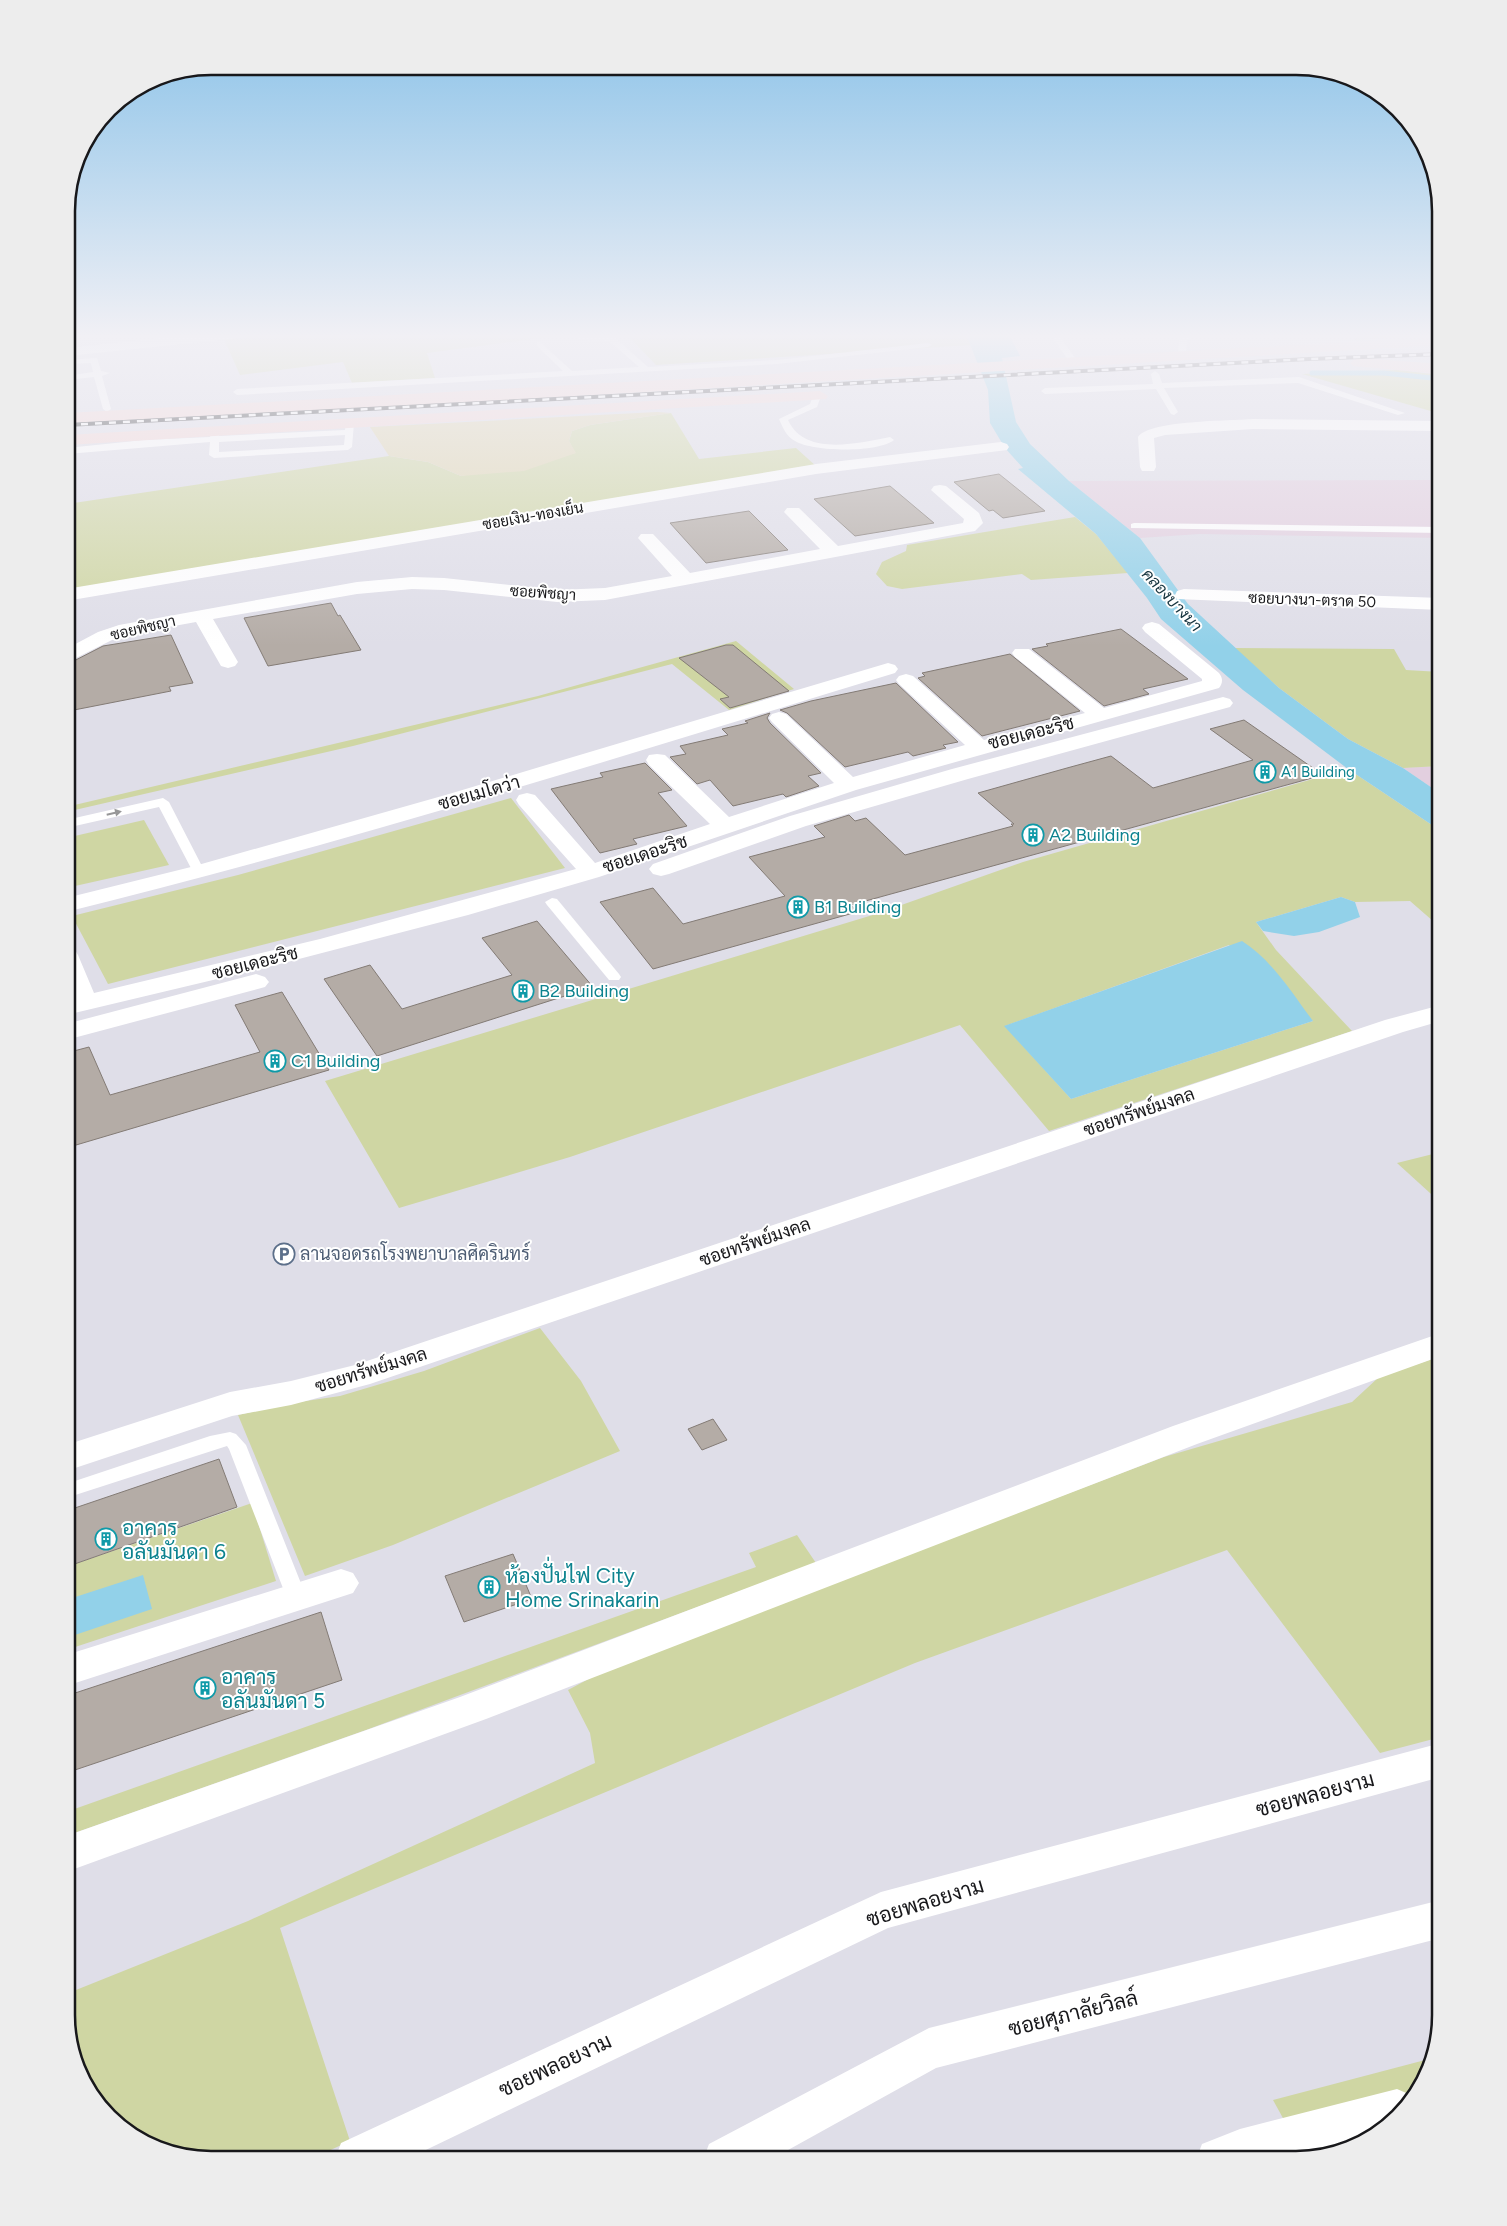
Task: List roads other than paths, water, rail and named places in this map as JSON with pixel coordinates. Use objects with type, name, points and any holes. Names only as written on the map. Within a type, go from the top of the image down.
[{"type":"main road","points":[[75,440],[133,438]]},
{"type":"street","points":[[1146,438],[1148,467]]},
{"type":"street","name":"ซอยเงิน-ทองเย็น","points":[[75,593],[816,469],[1001,447]]},
{"type":"street","name":"ซอยพิชญา","points":[[75,653],[105,636],[126,629],[357,588],[412,583],[444,584],[573,596],[627,591],[833,551],[970,527],[974,523],[973,517],[940,490]]},
{"type":"street","points":[[793,512],[833,551]]},
{"type":"street","points":[[647,538],[685,579]]},
{"type":"street","name":"ซอยบางนา-ตราด 50","points":[[1184,595],[1432,604]]},
{"type":"street","points":[[201,615],[228,662]]},
{"type":"street","name":"ซอยเดอะริช","points":[[76,1005],[273,959],[591,872],[850,785],[979,746],[1204,688],[1212,684],[1212,677],[1152,628]]},
{"type":"street","points":[[1022,653],[1100,715]]},
{"type":"street","name":"ซอยเมโดว่า","points":[[75,903],[199,872],[897,675],[979,746]]},
{"type":"street","points":[[75,1030],[552,902],[624,881],[798,821],[960,774],[1223,703]]},
{"type":"street","points":[[779,718],[850,785]]},
{"type":"street","points":[[657,760],[725,826]]},
{"type":"street","points":[[527,800],[591,872]]},
{"type":"street","name":"ซอยทรัพย์มงคล","points":[[75,1455],[230,1404],[291,1393],[359,1376],[1384,1029],[1432,1016]]},
{"type":"street","points":[[75,1851],[473,1708],[1185,1435],[1432,1347]]},
{"type":"street","points":[[75,1668],[341,1583]]},
{"type":"street","name":"ซอยพลอยงาม","points":[[376,2151],[881,1911],[1432,1762]]},
{"type":"street","name":"ซอยศุภาลัยวิลล์","points":[[742,2151],[929,2049],[1432,1921]]},
{"type":"street","points":[[1257,2151],[1388,2114]]},
{"type":"lane","points":[[75,450],[155,438]]},
{"type":"lane","points":[[214,438],[214,455],[348,447],[348,438]]},
{"type":"lane","points":[[799,438],[816,445],[852,447],[890,440]]},
{"type":"lane","points":[[1134,526],[1432,530]]},
{"type":"lane","points":[[75,822],[163,802],[199,872]]},
{"type":"lane","points":[[552,902],[614,977]]},
{"type":"lane","points":[[75,1488],[216,1441],[230,1439],[237,1445],[296,1596]]},
{"type":"water","name":"คลองบางนา","points":[[999,438],[1026,438],[1030,444],[1069,481],[1140,538],[1188,604],[1279,688],[1348,739],[1403,768],[1432,788],[1432,825],[1348,769],[1243,690],[1161,619],[1147,598],[1096,534],[1018,469],[1023,468],[1005,448]]},
{"type":"water","points":[[1341,897],[1355,902],[1360,917],[1319,932],[1294,936],[1263,931],[1256,922]]},
{"type":"water","points":[[1242,941],[1272,967],[1313,1021],[1071,1099],[1004,1026]]},
{"type":"water","points":[[143,1575],[152,1609],[75,1635],[75,1597]]},
{"type":"place","name":"A1 Building","points":[[1265,772]]},
{"type":"place","name":"A2 Building","points":[[1033,835]]},
{"type":"place","name":"B1 Building","points":[[798,907]]},
{"type":"place","name":"B2 Building","points":[[523,991]]},
{"type":"place","name":"C1 Building","points":[[275,1061]]},
{"type":"place","name":"ลานจอดรถโรงพยาบาลศิครินทร์","points":[[284,1254]]},
{"type":"place","name":"อาคาร อลันมันดา 6","points":[[106,1539]]},
{"type":"place","name":"ห้องปั่นไฟ City Home Srinakarin","points":[[489,1587]]},
{"type":"place","name":"อาคาร อลันมันดา 5","points":[[205,1688]]}]
